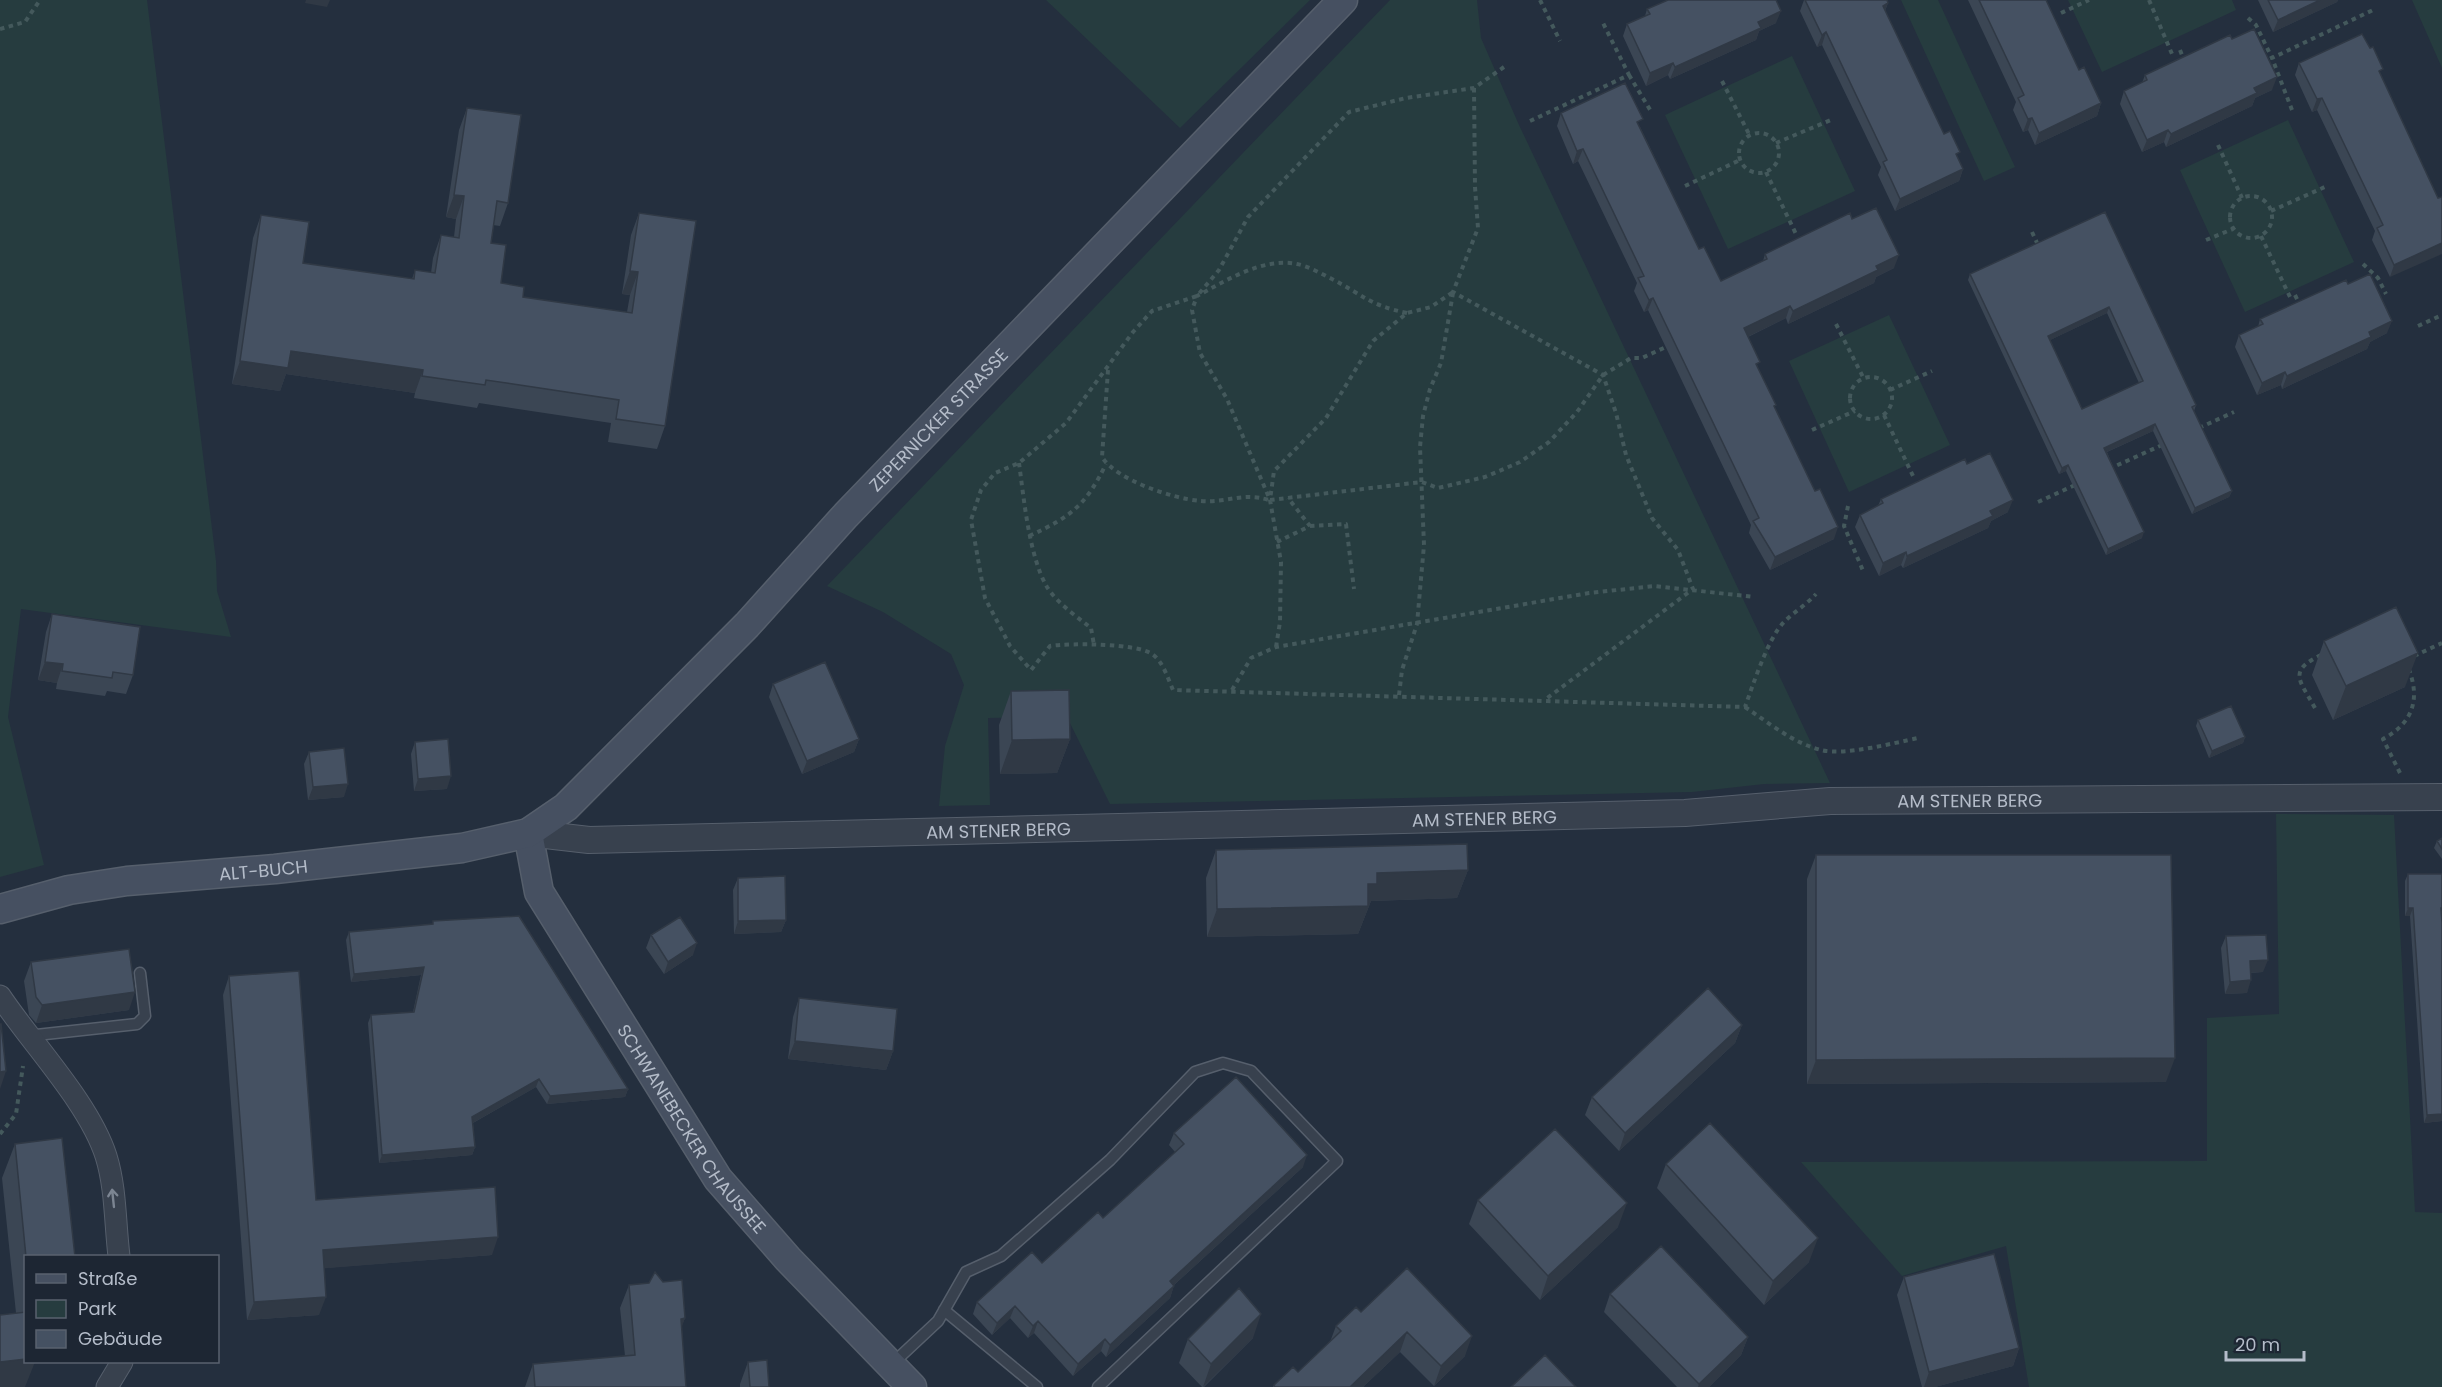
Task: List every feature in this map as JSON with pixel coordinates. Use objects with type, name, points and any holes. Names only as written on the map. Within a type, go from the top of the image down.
[{"type":"main road","name":"ZEPERNICKER STRASSE","points":[[528,833],[567,807],[588,788],[747,625],[846,515],[1343,0]]},
{"type":"main road","name":"ALT-BUCH","points":[[0,909],[69,890],[127,881],[275,869],[462,848],[528,833]]},
{"type":"main road","name":"SCHWANEBECKER CHAUSSEE","points":[[528,833],[539,892],[718,1179],[788,1258],[912,1387]]},
{"type":"street","name":"AM STENER BERG","points":[[528,833],[589,840],[1685,813],[1830,801],[2442,796]]},
{"type":"street","points":[[0,996],[83,1111],[106,1155],[119,1255]]},
{"type":"street","points":[[107,1387],[121,1363]]},
{"type":"lane","points":[[27,1036],[137,1024],[145,1016],[140,973]]},
{"type":"lane","points":[[891,1365],[938,1321],[966,1272],[1001,1256],[1110,1160],[1195,1072],[1223,1063],[1251,1071],[1337,1161],[1098,1387]]},
{"type":"lane","points":[[945,1310],[1037,1387]]},
{"type":"path","points":[[0,29],[25,22],[40,0]]},
{"type":"path","points":[[1540,0],[1560,40]]},
{"type":"path","points":[[2061,13],[2089,0]]},
{"type":"path","points":[[2149,0],[2172,54]]},
{"type":"path","points":[[2272,58],[2373,10]]},
{"type":"path","points":[[2248,18],[2256,25],[2272,58],[2292,110]]},
{"type":"path","points":[[1602,21],[1629,75],[1652,113]]},
{"type":"path","points":[[2180,50],[2187,66]]},
{"type":"path","points":[[1276,646],[1280,622],[1281,562],[1270,500],[1227,399],[1200,353],[1192,310],[1197,296],[1219,270],[1248,217],[1349,112],[1406,98],[1474,88],[1504,67]]},
{"type":"path","points":[[1530,121],[1629,75]]},
{"type":"path","points":[[1722,81],[1750,136]]},
{"type":"path","points":[[1400,695],[1402,670],[1417,624],[1424,545],[1420,447],[1423,416],[1430,389],[1441,363],[1453,292],[1478,228],[1475,187],[1474,88]]},
{"type":"path","points":[[1776,143],[1833,119]]},
{"type":"path","points":[[1766,172],[1748,170],[1740,160],[1739,149],[1750,136],[1761,134],[1776,143]]},
{"type":"path","points":[[1766,172],[1778,159],[1776,143]]},
{"type":"path","points":[[2218,145],[2242,198]]},
{"type":"path","points":[[1685,186],[1740,160]]},
{"type":"path","points":[[1766,172],[1796,234]]},
{"type":"path","points":[[2271,210],[2327,186]]},
{"type":"path","points":[[2249,195],[2263,199],[2271,210],[2272,222],[2261,236],[2242,237],[2233,229],[2229,214],[2232,207],[2242,198],[2249,195]]},
{"type":"path","points":[[2206,240],[2233,229]]},
{"type":"path","points":[[2032,232],[2039,247]]},
{"type":"path","points":[[2261,236],[2290,297]]},
{"type":"path","points":[[1453,292],[1431,307],[1407,313],[1380,308],[1332,279],[1297,264],[1270,265],[1232,277],[1197,296],[1152,311],[1132,332],[1108,369],[1066,423],[1019,464],[996,473],[981,490],[971,520],[985,598],[1010,646],[1031,670],[1050,646],[1069,643],[1120,647],[1152,654],[1162,667],[1173,690],[1744,707],[1793,739],[1823,751],[1868,748],[1918,738]]},
{"type":"path","points":[[2363,264],[2378,278],[2386,294]]},
{"type":"path","points":[[1453,292],[1603,375],[1616,413],[1626,455],[1652,518],[1678,550],[1693,589]]},
{"type":"path","points":[[2295,295],[2302,310]]},
{"type":"path","points":[[1270,500],[1274,471],[1326,418],[1373,341],[1407,313]]},
{"type":"path","points":[[2418,326],[2442,315]]},
{"type":"path","points":[[1836,324],[1864,379]]},
{"type":"path","points":[[1108,369],[1102,457],[1106,465],[1172,496],[1202,501],[1249,495],[1270,500],[1422,482],[1438,488],[1485,477],[1520,462],[1549,441],[1577,412],[1603,375],[1631,358],[1641,358],[1665,347]]},
{"type":"path","points":[[1890,390],[1932,371]]},
{"type":"path","points":[[1864,379],[1882,381],[1890,390],[1890,406],[1884,415],[1878,418],[1865,418],[1855,411],[1851,393],[1864,379]]},
{"type":"path","points":[[1812,430],[1855,411]]},
{"type":"path","points":[[2193,430],[2234,412]]},
{"type":"path","points":[[1884,415],[1913,476]]},
{"type":"path","points":[[2106,471],[2164,444]]},
{"type":"path","points":[[1019,464],[1029,536],[1047,587],[1067,609],[1091,628],[1094,645]]},
{"type":"path","points":[[1029,536],[1062,521],[1078,509],[1094,490],[1106,465]]},
{"type":"path","points":[[2038,502],[2077,484]]},
{"type":"path","points":[[1288,498],[1310,526]]},
{"type":"path","points":[[1848,506],[1844,526],[1864,573]]},
{"type":"path","points":[[1277,542],[1310,526],[1346,524],[1354,589]]},
{"type":"path","points":[[1232,690],[1251,658],[1276,646],[1417,624],[1589,593],[1655,586],[1754,597]]},
{"type":"path","points":[[1546,700],[1693,589]]},
{"type":"path","points":[[1744,707],[1759,669],[1783,623],[1816,594]]},
{"type":"path","points":[[2403,797],[2403,778],[2383,738],[2399,730],[2409,716],[2416,696],[2405,660],[2442,643]]},
{"type":"path","points":[[2315,708],[2300,680],[2299,673],[2304,663],[2324,653]]},
{"type":"path","points":[[0,1134],[16,1114],[27,1036]]},
{"type":"green space","points":[[0,0],[147,0],[216,561],[217,591],[231,637],[21,609],[8,717],[44,865],[0,877]]},
{"type":"green space","points":[[1046,0],[1310,0],[1180,128]]},
{"type":"green space","points":[[1390,0],[1477,0],[1481,38],[1519,125],[1830,783],[1764,784],[1692,792],[1110,804],[1067,717],[988,718],[990,805],[939,806],[945,746],[964,685],[951,654],[883,612],[827,586]]},
{"type":"green space","points":[[1901,0],[1938,0],[2015,167],[1984,181]]},
{"type":"green space","points":[[2068,0],[2232,0],[2236,10],[2102,72]]},
{"type":"green space","points":[[2412,0],[2442,0],[2442,68]]},
{"type":"green space","points":[[1792,56],[1855,191],[1728,249],[1665,115]]},
{"type":"green space","points":[[2288,120],[2354,262],[2245,312],[2180,170]]},
{"type":"green space","points":[[1889,315],[1950,445],[1849,492],[1789,361]]},
{"type":"green space","points":[[2276,814],[2394,815],[2415,1212],[2442,1213],[2442,1387],[2029,1387],[2006,1246],[1902,1276],[1801,1162],[2207,1161],[2207,1018],[2279,1014]]},
{"type":"building","points":[[1668,0],[1776,0],[1781,11],[1758,22],[1761,28],[1675,67],[1673,63],[1650,73],[1627,24],[1650,14],[1647,9]]},
{"type":"building","points":[[1805,0],[1887,0],[1888,3],[1883,6],[1944,134],[1950,131],[1960,152],[1956,154],[1963,169],[1900,199],[1883,162],[1887,160],[1826,32],[1822,35]]},
{"type":"building","points":[[1979,0],[2046,0],[2079,70],[2084,67],[2101,103],[2039,133],[2032,118],[2028,119],[2018,98],[2024,95]]},
{"type":"building","points":[[2268,0],[2320,0],[2278,20]]},
{"type":"building","points":[[2254,29],[2277,77],[2254,88],[2257,93],[2171,134],[2168,130],[2147,140],[2124,91],[2147,80],[2145,75],[2230,35],[2232,39]]},
{"type":"building","points":[[2362,34],[2370,48],[2373,47],[2383,69],[2379,71],[2438,198],[2442,197],[2442,243],[2394,265],[2377,228],[2383,225],[2322,98],[2317,99],[2299,63]]},
{"type":"building","points":[[1625,83],[1643,119],[1637,122],[1699,249],[1704,247],[1721,281],[1767,259],[1765,254],[1850,213],[1852,219],[1876,208],[1899,255],[1876,266],[1878,270],[1793,311],[1790,306],[1744,328],[1760,362],[1756,364],[1776,405],[1774,406],[1815,491],[1820,489],[1838,527],[1775,557],[1753,521],[1759,518],[1653,298],[1649,300],[1638,278],[1644,276],[1583,149],[1577,151],[1561,113]]},
{"type":"building","points":[[467,108],[521,115],[508,203],[497,201],[491,243],[506,245],[501,283],[524,287],[523,297],[632,313],[638,272],[630,271],[639,213],[696,221],[665,426],[616,419],[619,400],[486,380],[485,385],[422,376],[423,370],[291,351],[288,368],[240,361],[261,215],[309,222],[303,263],[414,279],[415,270],[435,273],[441,235],[459,238],[464,196],[454,195]]},
{"type":"building","points":[[2105,212],[2196,405],[2192,407],[2232,491],[2195,508],[2155,424],[2104,448],[2144,532],[2108,549],[2068,465],[2062,468],[1970,274]],"holes":[[[2109,307],[2143,381],[2082,409],[2048,336]]]},
{"type":"building","points":[[2370,274],[2392,321],[2369,332],[2371,337],[2287,376],[2285,372],[2262,383],[2239,335],[2263,324],[2260,319],[2346,280],[2348,284]]},
{"type":"building","points":[[1990,453],[2013,500],[1990,511],[1993,516],[1907,556],[1906,552],[1883,563],[1860,515],[1883,503],[1881,499],[1965,459],[1967,464]]},
{"type":"building","points":[[2396,607],[2418,653],[2346,686],[2324,641]]},
{"type":"building","points":[[52,614],[140,627],[133,675],[113,672],[112,678],[62,671],[63,664],[45,662]]},
{"type":"building","points":[[825,662],[859,739],[807,761],[773,684]]},
{"type":"building","points":[[1069,690],[1070,739],[1012,740],[1011,691]]},
{"type":"building","points":[[2231,706],[2245,737],[2212,751],[2198,720]]},
{"type":"building","points":[[448,739],[451,776],[418,779],[415,742]]},
{"type":"building","points":[[344,748],[348,784],[313,787],[309,752]]},
{"type":"building","points":[[2442,838],[2442,849],[2437,841]]},
{"type":"building","points":[[1467,844],[1468,870],[1377,873],[1377,884],[1368,884],[1368,906],[1217,909],[1216,850]]},
{"type":"building","points":[[1816,855],[2171,855],[2175,1058],[1816,1060]]},
{"type":"building","points":[[2408,874],[2442,874],[2442,1114],[2427,1115],[2413,908],[2408,908]]},
{"type":"building","points":[[785,876],[786,920],[738,921],[738,878]]},
{"type":"building","points":[[519,916],[628,1089],[550,1096],[539,1079],[472,1117],[475,1147],[382,1155],[371,1015],[414,1012],[424,967],[354,974],[349,932],[433,924],[433,921]]},
{"type":"building","points":[[680,917],[697,943],[668,962],[651,935]]},
{"type":"building","points":[[2266,935],[2268,960],[2250,961],[2251,980],[2230,982],[2226,936]]},
{"type":"building","points":[[129,949],[135,992],[42,1005],[36,997],[31,962]]},
{"type":"building","points":[[299,971],[316,1200],[495,1187],[498,1237],[323,1250],[326,1297],[254,1302],[229,976]]},
{"type":"building","points":[[1708,988],[1742,1025],[1625,1133],[1592,1097]]},
{"type":"building","points":[[799,998],[897,1009],[893,1051],[795,1041]]},
{"type":"building","points":[[0,1024],[6,1071],[0,1072]]},
{"type":"building","points":[[1236,1077],[1307,1155],[1170,1281],[1174,1286],[1110,1345],[1105,1339],[1078,1364],[1038,1321],[1033,1326],[1015,1306],[997,1323],[977,1302],[1032,1252],[1042,1263],[1098,1212],[1103,1218],[1184,1144],[1174,1133]]},
{"type":"building","points":[[1710,1123],[1818,1238],[1773,1281],[1666,1164]]},
{"type":"building","points":[[1555,1129],[1627,1203],[1548,1276],[1478,1200]]},
{"type":"building","points":[[62,1138],[75,1255],[26,1255],[15,1144]]},
{"type":"building","points":[[1661,1246],[1748,1337],[1699,1384],[1610,1294]]},
{"type":"building","points":[[1994,1254],[2019,1348],[1929,1372],[1904,1277]]},
{"type":"building","points":[[1407,1268],[1472,1336],[1441,1366],[1407,1332],[1350,1387],[1275,1387],[1274,1385],[1293,1367],[1298,1372],[1341,1331],[1336,1326],[1356,1307],[1361,1312]]},
{"type":"building","points":[[655,1272],[663,1282],[682,1280],[685,1318],[681,1319],[686,1387],[535,1387],[533,1364],[635,1355],[629,1285],[649,1283]]},
{"type":"building","points":[[1239,1288],[1261,1314],[1211,1364],[1188,1339]]},
{"type":"building","points":[[24,1312],[24,1359],[0,1362],[0,1315]]},
{"type":"building","points":[[1545,1355],[1576,1387],[1511,1387]]},
{"type":"building","points":[[767,1360],[769,1387],[750,1387],[748,1362]]}]
